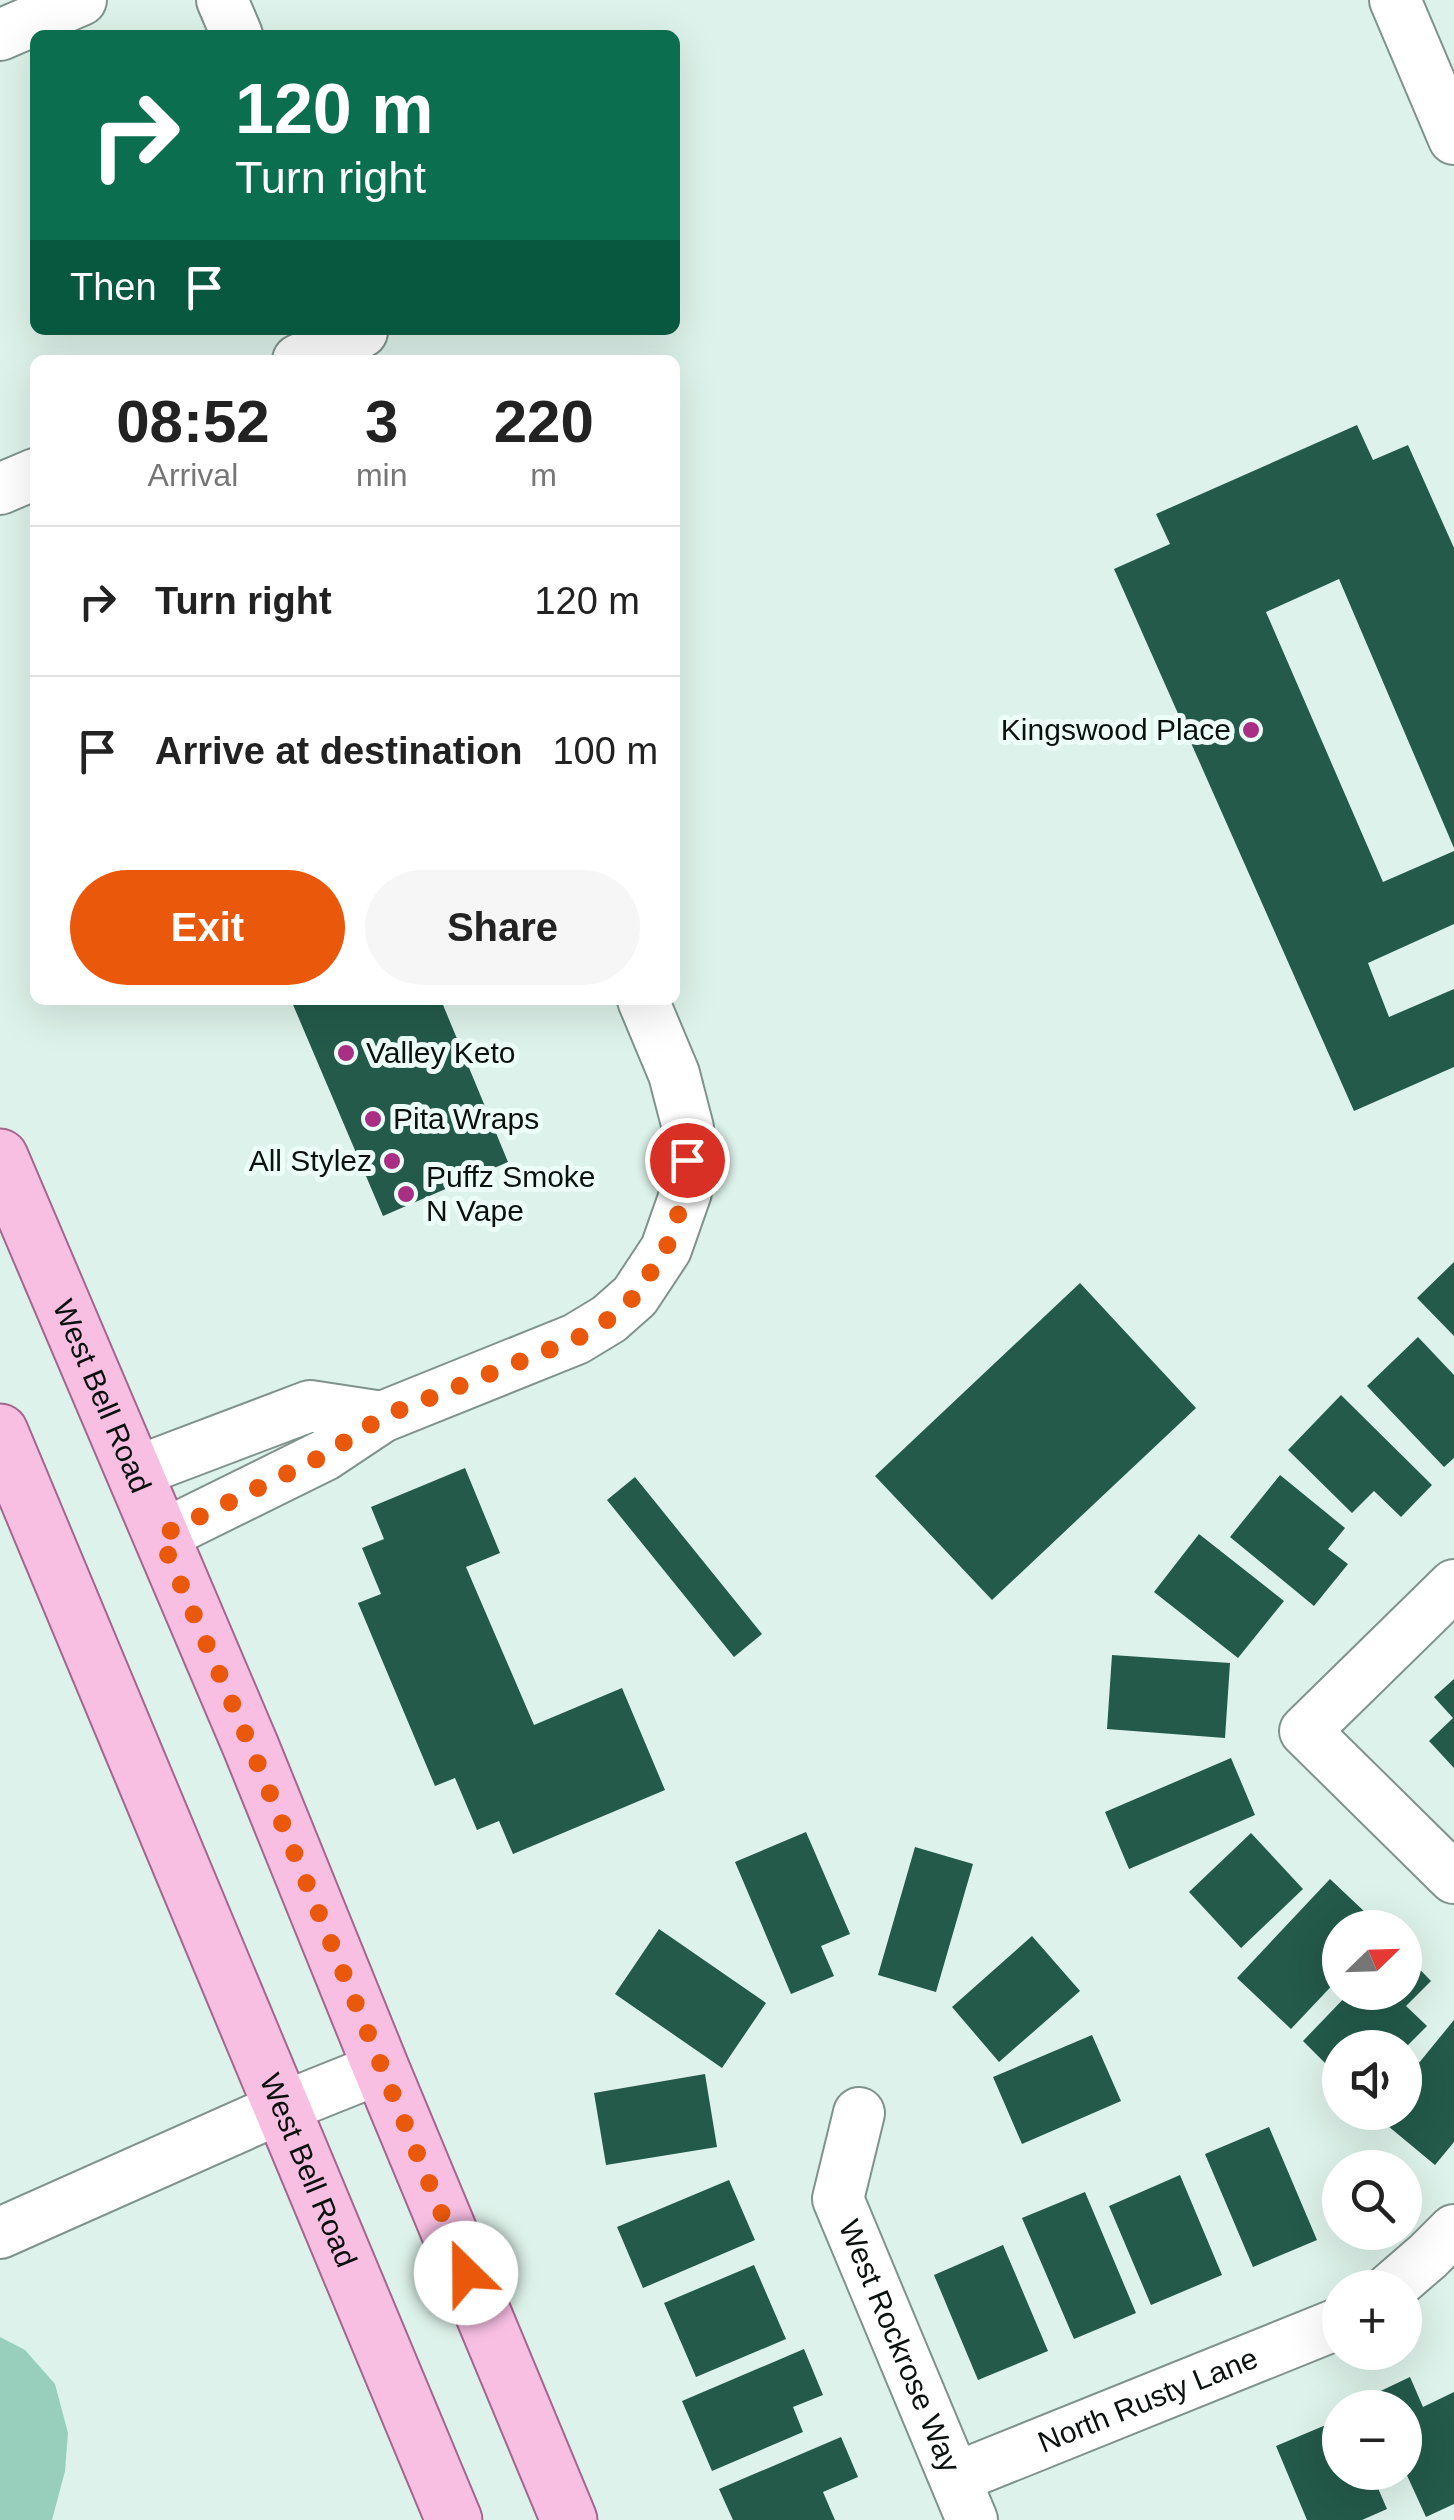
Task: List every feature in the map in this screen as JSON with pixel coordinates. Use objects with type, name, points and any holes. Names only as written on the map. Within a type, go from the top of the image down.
[{"type":"main road","name":"West Bell Road","points":[[0,1158],[251,1747],[569,2520]]},
{"type":"main road","name":"West Bell Road","points":[[0,1432],[454,2520]]},
{"type":"street","points":[[0,35],[82,0]]},
{"type":"street","points":[[222,0],[235,30]]},
{"type":"street","points":[[1395,0],[1454,139]]},
{"type":"street","points":[[316,355],[366,341]]},
{"type":"street","points":[[0,489],[30,476]]},
{"type":"street","points":[[160,1536],[325,1455],[382,1417],[576,1339],[609,1319],[635,1296],[666,1249],[686,1192],[688,1128],[674,1074],[645,1005]]},
{"type":"street","points":[[133,1473],[310,1406],[382,1417]]},
{"type":"street","points":[[1454,1585],[1305,1731],[1454,1878]]},
{"type":"street","points":[[0,2233],[281,2108],[381,2068]]},
{"type":"street","name":"West Rockrose Way","points":[[859,2113],[838,2199],[963,2499]]},
{"type":"street","points":[[1412,2270],[1454,2230]]},
{"type":"street","name":"North Rusty Lane","points":[[963,2499],[1322,2331]]},
{"type":"shaded area","points":[[0,2337],[25,2350],[55,2384],[68,2433],[65,2471],[52,2520],[0,2520]]},
{"type":"building","name":"Kingswood Place","points":[[1357,425],[1373,460],[1408,445],[1454,548],[1454,848],[1339,579],[1266,612],[1383,882],[1454,851],[1454,924],[1368,963],[1389,1017],[1454,989],[1454,1067],[1354,1111],[1114,569],[1170,544],[1156,514]]},
{"type":"building","points":[[293,1005],[443,1005],[508,1162],[383,1216]]},
{"type":"building","points":[[1454,1262],[1454,1336],[1417,1298]]},
{"type":"building","points":[[1080,1283],[1196,1408],[992,1600],[875,1476]]},
{"type":"building","points":[[1418,1337],[1454,1375],[1454,1458],[1444,1467],[1367,1386]]},
{"type":"building","points":[[1341,1395],[1432,1485],[1401,1517],[1374,1491],[1352,1513],[1288,1450]]},
{"type":"building","points":[[465,1468],[500,1553],[466,1567],[534,1725],[622,1688],[665,1790],[513,1854],[499,1821],[477,1830],[455,1778],[435,1786],[358,1603],[381,1594],[362,1548],[384,1539],[371,1507]]},
{"type":"building","points":[[1280,1475],[1345,1528],[1328,1549],[1348,1564],[1314,1606],[1230,1537]]},
{"type":"building","points":[[635,1477],[762,1634],[734,1657],[607,1500]]},
{"type":"building","points":[[1199,1534],[1284,1601],[1238,1658],[1154,1592]]},
{"type":"building","points":[[1112,1655],[1230,1663],[1225,1738],[1107,1729]]},
{"type":"building","points":[[1454,1679],[1454,1768],[1429,1741],[1453,1718],[1434,1697]]},
{"type":"building","points":[[1231,1758],[1255,1815],[1129,1869],[1105,1812]]},
{"type":"building","points":[[806,1832],[850,1934],[821,1946],[834,1976],[791,1994],[735,1862]]},
{"type":"building","points":[[1251,1833],[1303,1889],[1241,1948],[1189,1892]]},
{"type":"building","points":[[915,1847],[973,1864],[936,1992],[878,1975]]},
{"type":"building","points":[[1330,1879],[1363,1910],[1322,1910],[1322,1996],[1291,2029],[1237,1978]]},
{"type":"building","points":[[659,1929],[766,2003],[722,2068],[615,1994]]},
{"type":"building","points":[[1032,1936],[1080,1991],[999,2062],[952,2007]]},
{"type":"building","points":[[1422,1972],[1431,1981],[1422,1990]]},
{"type":"building","points":[[1333,2010],[1410,2010],[1427,2026],[1422,2031],[1322,2030],[1322,2060],[1303,2041]]},
{"type":"building","points":[[1454,2020],[1454,2142],[1435,2165],[1422,2150],[1393,2130],[1422,2130],[1422,2059]]},
{"type":"building","points":[[1092,2035],[1121,2101],[1022,2144],[993,2077]]},
{"type":"building","points":[[705,2074],[717,2147],[606,2165],[594,2093]]},
{"type":"building","points":[[1269,2127],[1317,2240],[1253,2267],[1205,2154]]},
{"type":"building","points":[[1180,2175],[1222,2275],[1151,2305],[1109,2206]]},
{"type":"building","points":[[729,2180],[755,2240],[643,2288],[617,2227]]},
{"type":"building","points":[[1085,2192],[1136,2313],[1074,2339],[1022,2218]]},
{"type":"building","points":[[1003,2245],[1048,2351],[978,2380],[934,2275]]},
{"type":"building","points":[[754,2265],[786,2339],[696,2377],[664,2303]]},
{"type":"building","points":[[804,2349],[823,2395],[793,2407],[803,2432],[712,2471],[682,2401]]},
{"type":"building","points":[[1410,2377],[1416,2390],[1383,2390]]},
{"type":"building","points":[[1454,2392],[1454,2504],[1426,2517],[1414,2490],[1422,2490],[1422,2405]]},
{"type":"building","points":[[1322,2427],[1322,2490],[1379,2490],[1387,2509],[1362,2520],[1307,2520],[1276,2446]]},
{"type":"building","points":[[841,2437],[858,2477],[823,2492],[835,2520],[733,2520],[719,2489]]},
{"type":"place","name":"Kingswood Place","points":[[1251,730]]},
{"type":"place","name":"Valley Keto","points":[[346,1053]]},
{"type":"place","name":"Pita Wraps","points":[[373,1119]]},
{"type":"place","name":"All Stylez","points":[[392,1161]]},
{"type":"place","name":"Puffz Smoke N Vape","points":[[406,1194]]},
{"type":"route","points":[[466,2273],[251,1747],[160,1536],[325,1455],[382,1417],[576,1339],[609,1319],[635,1296],[666,1249],[686,1192],[687,1160]]}]
